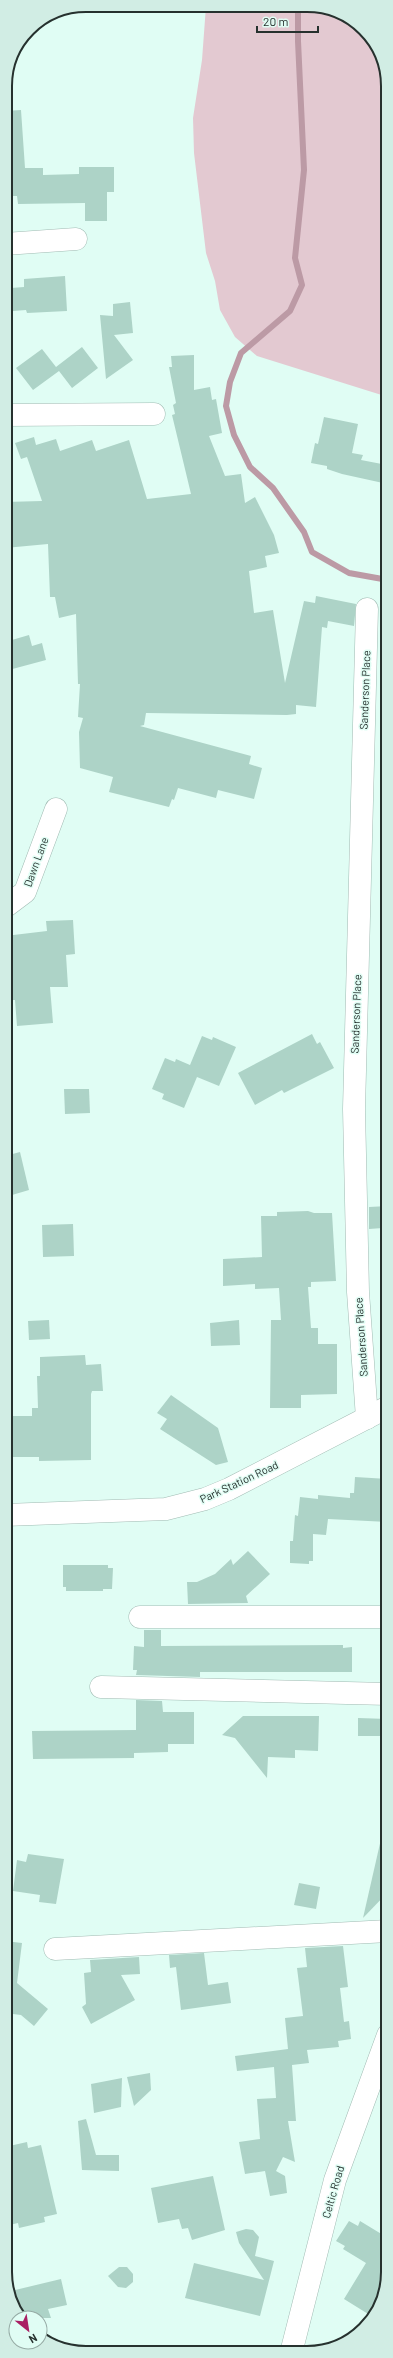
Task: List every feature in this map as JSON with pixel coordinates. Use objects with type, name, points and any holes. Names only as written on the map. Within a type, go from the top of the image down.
[{"type":"street","points":[[12,244],[76,239]]},
{"type":"street","points":[[12,415],[154,414]]},
{"type":"street","name":"Sanderson Place","points":[[367,609],[354,1109],[358,1292],[367,1418]]},
{"type":"street","name":"Dawn Lane","points":[[12,901],[24,892],[56,809]]},
{"type":"street","name":"Park Station Road","points":[[12,1515],[166,1508],[186,1505],[229,1488],[381,1411]]},
{"type":"street","points":[[140,1617],[381,1617]]},
{"type":"street","points":[[100,1687],[381,1694]]},
{"type":"street","points":[[55,1949],[381,1931]]},
{"type":"street","name":"Celtic Road","points":[[293,2346],[335,2180],[381,2054]]},
{"type":"shaded area","points":[[206,12],[307,12],[331,16],[352,27],[366,41],[371,49],[380,71],[381,81],[381,395],[257,356],[235,337],[220,310],[215,281],[206,253],[194,153],[193,118],[202,60]]},
{"type":"building","points":[[21,110],[25,168],[43,168],[43,175],[79,174],[79,167],[114,167],[114,192],[107,192],[107,221],[85,221],[85,203],[18,204],[17,196],[12,196],[12,111]]},
{"type":"building","points":[[65,276],[67,311],[27,313],[26,310],[13,311],[12,288],[24,287],[24,279]]},
{"type":"building","points":[[130,302],[133,333],[114,335],[133,360],[106,379],[100,315],[113,316],[113,304]]},
{"type":"building","points":[[82,347],[98,368],[72,388],[59,371],[33,390],[16,368],[42,349],[56,367]]},
{"type":"building","points":[[194,355],[194,390],[210,387],[212,400],[216,399],[222,433],[209,436],[225,476],[241,474],[245,503],[255,497],[274,535],[279,553],[265,556],[267,567],[249,571],[254,613],[273,610],[285,683],[304,601],[315,603],[316,596],[356,604],[354,626],[328,621],[327,628],[322,627],[316,707],[296,705],[296,714],[287,715],[146,713],[144,725],[140,726],[251,756],[249,764],[262,768],[254,799],[218,790],[216,798],[178,788],[174,800],[172,799],[169,807],[109,792],[113,777],[80,768],[79,732],[83,718],[78,717],[80,684],[78,684],[76,614],[59,618],[55,597],[50,597],[48,544],[12,547],[12,502],[42,501],[27,457],[21,459],[15,443],[34,437],[36,445],[56,439],[60,451],[92,440],[96,451],[129,440],[147,499],[191,494],[172,415],[175,414],[173,405],[176,403],[169,367],[172,367],[171,356]]},
{"type":"building","points":[[324,417],[358,424],[352,453],[363,455],[361,460],[381,464],[381,483],[342,474],[327,469],[327,466],[311,463],[315,443],[318,444]]},
{"type":"building","points":[[29,635],[32,646],[42,643],[46,660],[12,669],[12,640]]},
{"type":"building","points":[[73,920],[75,954],[66,955],[68,987],[50,987],[53,1023],[17,1026],[15,1000],[12,1000],[12,935],[47,931],[46,921]]},
{"type":"building","points":[[312,1034],[317,1044],[320,1042],[334,1068],[284,1093],[282,1090],[255,1105],[238,1073]]},
{"type":"building","points":[[202,1036],[212,1040],[213,1037],[236,1047],[219,1086],[197,1077],[184,1108],[162,1099],[164,1094],[152,1089],[165,1058],[175,1062],[176,1059],[190,1065]]},
{"type":"building","points":[[64,1089],[89,1089],[90,1113],[65,1114]]},
{"type":"building","points":[[20,1152],[29,1190],[12,1195],[12,1154]]},
{"type":"building","points":[[381,1206],[381,1228],[369,1229],[369,1207]]},
{"type":"building","points":[[308,1211],[314,1213],[332,1213],[336,1281],[311,1282],[311,1287],[308,1287],[311,1328],[318,1328],[318,1344],[337,1344],[337,1394],[301,1395],[301,1408],[270,1408],[271,1320],[281,1320],[279,1288],[255,1289],[255,1284],[223,1286],[223,1259],[262,1257],[261,1216],[277,1216],[277,1212]]},
{"type":"building","points":[[73,1224],[74,1256],[43,1257],[42,1225]]},
{"type":"building","points":[[49,1320],[50,1339],[29,1340],[28,1321]]},
{"type":"building","points":[[239,1320],[240,1345],[211,1346],[210,1323]]},
{"type":"building","points":[[85,1355],[86,1365],[101,1364],[103,1391],[92,1391],[91,1394],[91,1460],[39,1461],[39,1457],[12,1457],[12,1416],[32,1416],[32,1408],[38,1408],[37,1376],[40,1376],[40,1357]]},
{"type":"building","points":[[171,1395],[218,1428],[228,1462],[216,1465],[160,1429],[167,1419],[157,1413]]},
{"type":"building","points":[[355,1477],[381,1479],[381,1522],[328,1519],[326,1535],[313,1534],[313,1561],[309,1561],[309,1564],[290,1563],[290,1541],[293,1541],[295,1515],[298,1516],[300,1497],[318,1499],[318,1495],[350,1498],[350,1493],[354,1493]]},
{"type":"building","points":[[248,1551],[270,1574],[246,1596],[248,1603],[188,1604],[187,1582],[197,1582],[215,1574],[231,1559],[233,1565]]},
{"type":"building","points":[[63,1565],[108,1565],[108,1568],[113,1568],[112,1589],[103,1589],[103,1591],[66,1591],[66,1587],[63,1587]]},
{"type":"building","points":[[144,1630],[161,1630],[161,1646],[343,1645],[343,1648],[352,1647],[352,1672],[200,1672],[200,1677],[136,1675],[137,1670],[133,1670],[134,1646],[144,1647]]},
{"type":"building","points":[[136,1700],[162,1701],[163,1712],[194,1712],[194,1744],[168,1744],[168,1752],[134,1753],[134,1758],[33,1759],[32,1731],[136,1730]]},
{"type":"building","points":[[243,1716],[319,1716],[318,1751],[295,1750],[295,1758],[268,1757],[267,1778],[235,1738],[222,1735]]},
{"type":"building","points":[[358,1718],[381,1719],[381,1736],[358,1736]]},
{"type":"building","points":[[381,1839],[381,1899],[363,1918]]},
{"type":"building","points":[[28,1854],[64,1859],[56,1904],[39,1902],[40,1895],[13,1891],[17,1860],[26,1862]]},
{"type":"building","points":[[299,1883],[320,1887],[316,1909],[294,1905]]},
{"type":"building","points":[[12,1942],[22,1943],[17,1983],[48,2009],[34,2026],[21,2015],[12,2014]]},
{"type":"building","points":[[343,1946],[348,1987],[340,1988],[344,2022],[349,2021],[351,2039],[338,2041],[339,2047],[307,2050],[309,2063],[292,2065],[296,2121],[288,2121],[295,2162],[283,2157],[276,2171],[285,2176],[287,2193],[270,2196],[265,2171],[245,2174],[239,2142],[260,2139],[257,2099],[276,2098],[274,2067],[237,2071],[235,2056],[288,2049],[285,2018],[303,2016],[297,1968],[307,1967],[305,1948]]},
{"type":"building","points":[[204,1953],[208,1985],[228,1982],[231,2003],[181,2010],[176,1967],[170,1968],[169,1955]]},
{"type":"building","points":[[139,1957],[140,1974],[121,1975],[135,2000],[91,2024],[82,2007],[86,2004],[84,1973],[91,1972],[90,1960]]},
{"type":"building","points":[[150,2073],[151,2090],[134,2106],[127,2077]]},
{"type":"building","points":[[122,2078],[121,2107],[94,2113],[91,2084]]},
{"type":"building","points":[[86,2119],[96,2155],[119,2155],[119,2171],[82,2170],[78,2121]]},
{"type":"building","points":[[27,2142],[28,2148],[41,2145],[57,2214],[44,2217],[45,2222],[19,2228],[18,2223],[12,2224],[12,2145]]},
{"type":"building","points":[[213,2176],[225,2230],[192,2240],[188,2228],[182,2229],[179,2219],[158,2223],[151,2188]]},
{"type":"building","points":[[349,2221],[358,2226],[360,2221],[381,2234],[380,2287],[368,2314],[344,2299],[366,2263],[343,2249],[345,2246],[336,2241]]},
{"type":"building","points":[[246,2229],[253,2230],[259,2237],[255,2256],[274,2261],[260,2316],[185,2298],[194,2263],[264,2280],[239,2243],[236,2232]]},
{"type":"building","points":[[119,2267],[127,2267],[133,2274],[133,2282],[126,2288],[118,2287],[108,2276]]},
{"type":"building","points":[[61,2279],[67,2305],[48,2309],[51,2318],[48,2318],[48,2310],[22,2310],[15,2291]]},
{"type":"waterway","points":[[298,12],[304,170],[295,258],[302,285],[290,311],[241,353],[230,382],[226,406],[234,435],[250,467],[273,488],[304,532],[312,552],[349,573],[381,579]]}]
